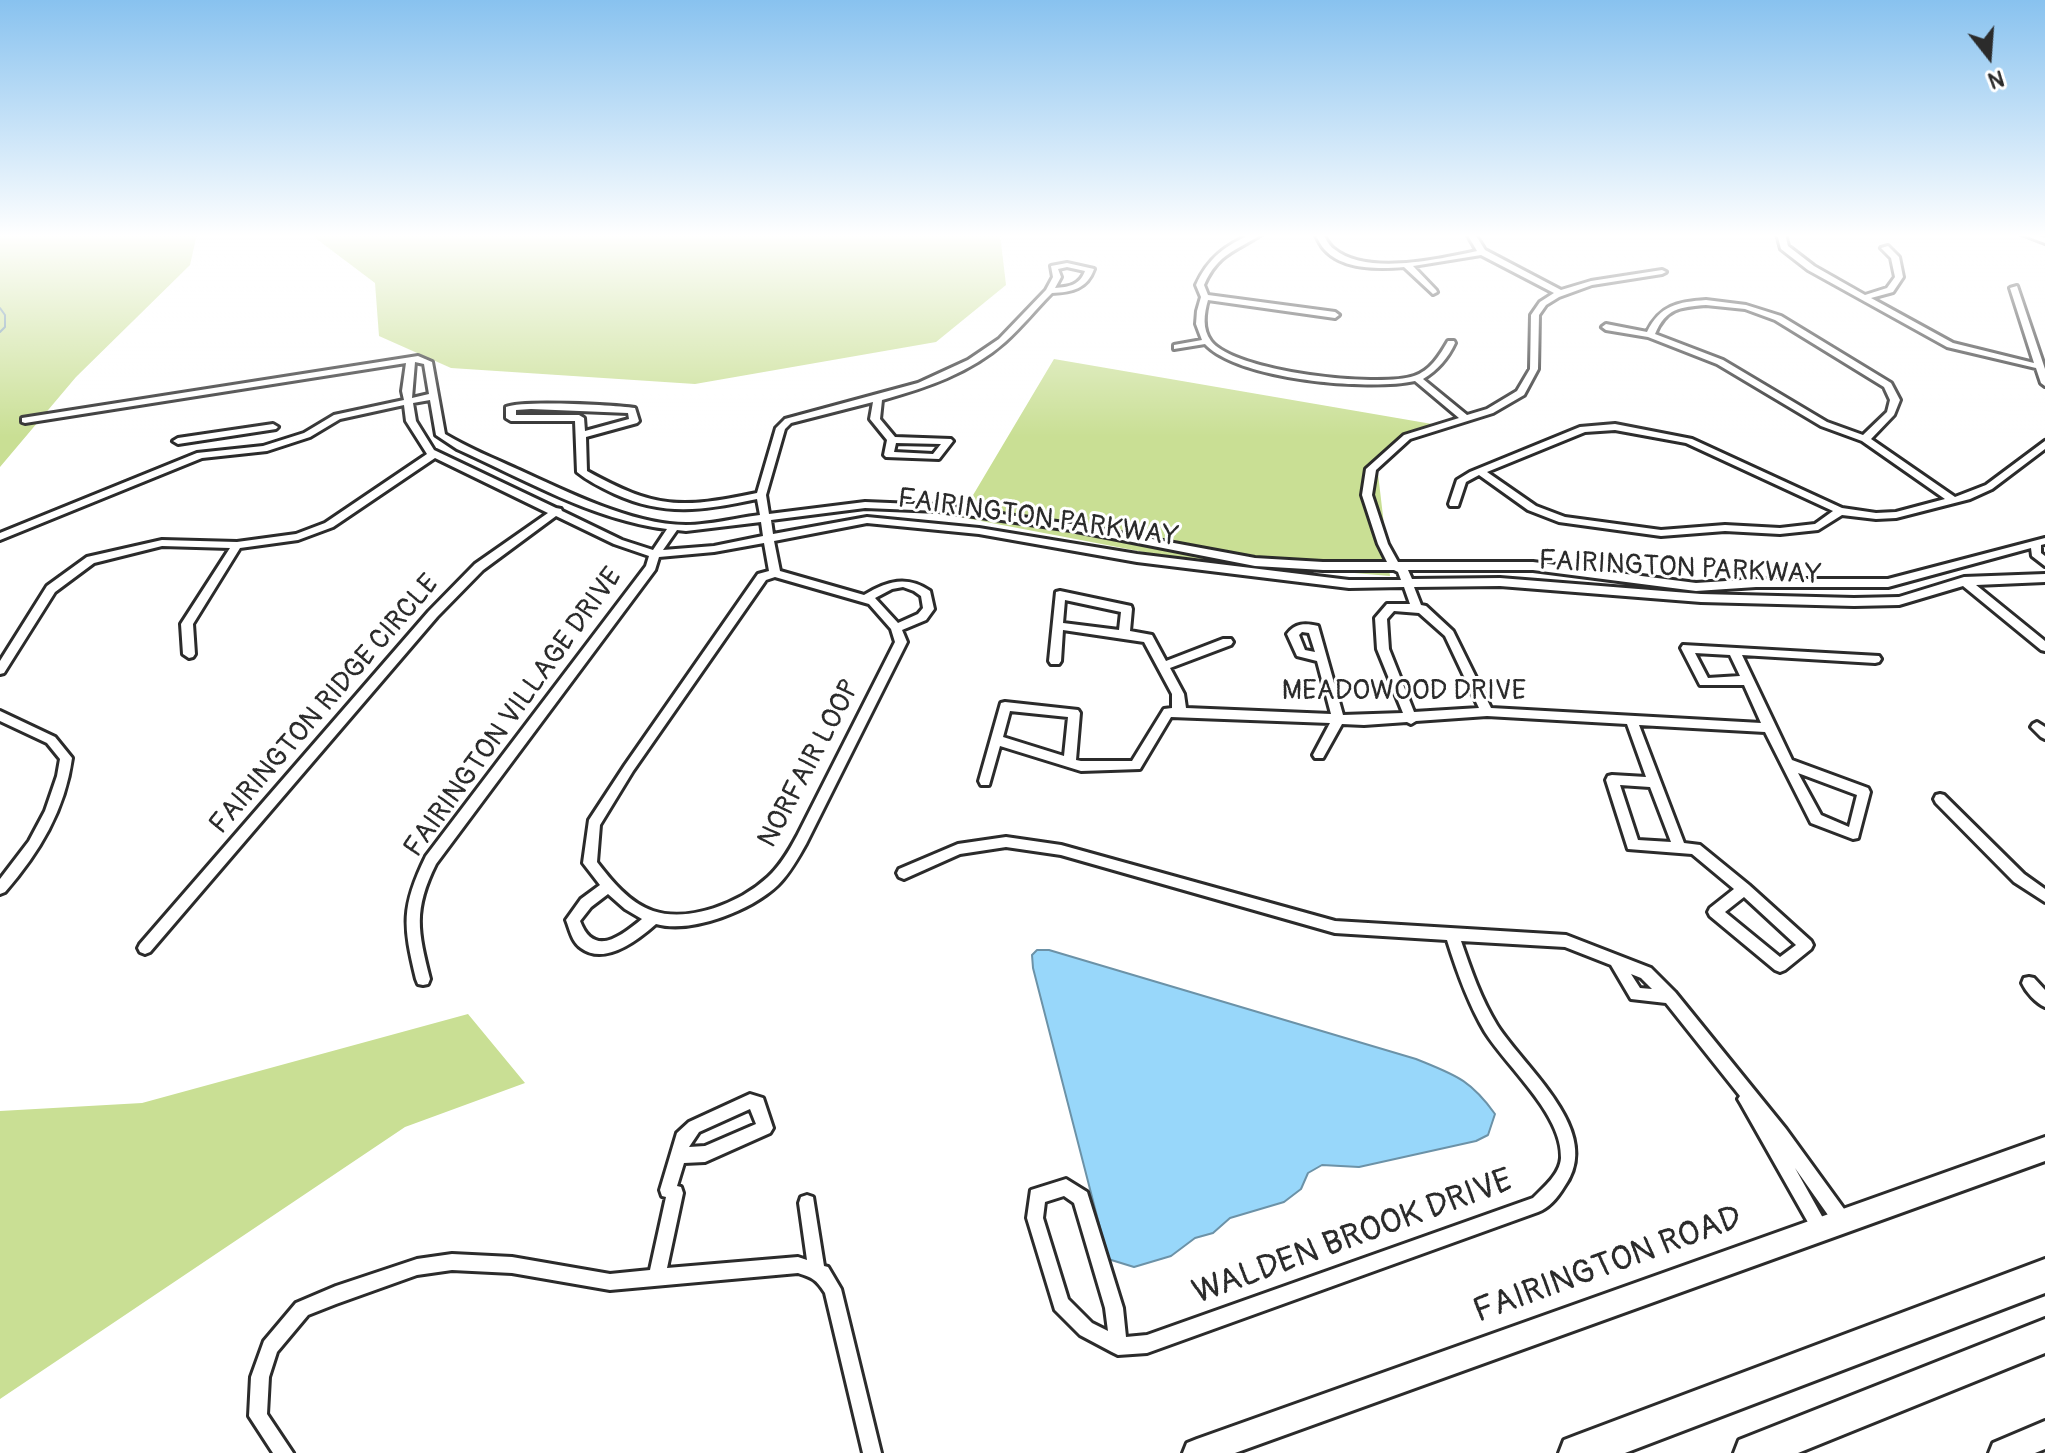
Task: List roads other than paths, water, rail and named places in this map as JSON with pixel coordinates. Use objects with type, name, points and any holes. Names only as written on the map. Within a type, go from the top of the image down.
[{"type":"highway","points":[[1577,1453],[2045,1276]]},
{"type":"highway","points":[[1752,1453],[2045,1336]]},
{"type":"street","points":[[865,599],[885,586],[904,582],[926,594],[929,609],[922,617],[896,628],[873,601],[865,599],[775,573],[761,495],[776,438],[788,421],[934,380],[993,348],[1039,302]]},
{"type":"street","points":[[1203,302],[1199,313],[1207,341],[1232,358],[1288,371],[1365,382],[1417,378],[1440,361],[1451,343]]},
{"type":"street","points":[[1240,302],[1335,315]]},
{"type":"street","points":[[1487,712],[1449,634],[1416,607],[1403,570],[1393,564],[1367,495],[1371,469],[1407,437],[1490,411],[1521,393],[1534,369],[1535,315],[1546,302]]},
{"type":"street","points":[[1650,335],[1658,318],[1670,309],[1709,302]]},
{"type":"street","points":[[1717,302],[1769,313],[1862,366],[1888,385],[1895,400],[1891,413],[1865,439]]},
{"type":"street","points":[[1874,302],[1950,345],[2037,366]]},
{"type":"street","points":[[2018,302],[2045,383]]},
{"type":"street","points":[[1606,327],[1650,335],[1720,362],[1824,424],[1865,439],[1953,500]]},
{"type":"street","points":[[1177,347],[1207,341]]},
{"type":"street","points":[[0,670],[51,589],[91,560],[162,543],[237,545],[298,537],[329,525],[434,454],[411,421],[408,401],[411,361],[25,420]]},
{"type":"street","name":"FAIRINGTON PARKWAY","points":[[411,361],[428,362],[441,435],[460,447],[609,511],[674,527],[865,505],[939,508],[1071,527],[1255,562],[1323,566],[1533,566],[1696,587],[1756,583],[1877,584],[1948,569],[2040,542]]},
{"type":"street","points":[[1417,378],[1466,419]]},
{"type":"street","points":[[0,537],[137,478],[200,455],[264,449],[307,435],[337,417],[434,396]]},
{"type":"street","points":[[878,397],[875,419],[892,440]]},
{"type":"street","points":[[581,435],[634,421],[632,410],[511,407],[511,418],[533,415],[579,418],[582,472],[649,506],[683,509],[761,495]]},
{"type":"street","points":[[178,441],[273,427]]},
{"type":"street","points":[[1454,504],[1462,480],[1583,429],[1615,427],[1689,441],[1840,511],[1896,515],[1989,487],[2045,444]]},
{"type":"street","points":[[229,452],[243,431]]},
{"type":"street","points":[[892,440],[906,440],[948,441],[936,457],[889,455],[892,440]]},
{"type":"street","name":"FAIRINGTON PARKWAY","points":[[434,454],[618,542],[655,554],[714,549],[867,520],[905,521],[1137,558],[1349,584],[1500,582],[1701,598],[1854,602],[1899,601],[1965,582],[2045,578]]},
{"type":"street","points":[[1481,472],[1532,508],[1563,520],[1633,530],[1661,533],[1767,528],[1780,531],[1818,527],[1840,511]]},
{"type":"street","name":"FAIRINGTON RIDGE CIRCLE","points":[[145,948],[451,595],[479,567],[557,511]]},
{"type":"street","name":"FAIRINGTON VILLAGE DRIVE","points":[[423,979],[409,923],[416,889],[431,860],[651,567],[655,554],[674,527]]},
{"type":"street","points":[[2040,542],[2036,554],[2045,562]]},
{"type":"street","points":[[189,654],[187,624],[237,545]]},
{"type":"street","points":[[1391,607],[1380,584],[1380,572],[1393,564]]},
{"type":"street","points":[[1948,569],[2045,647]]},
{"type":"street","name":"NORFAIR LOOP","points":[[775,573],[762,577],[629,768],[594,824],[590,863],[608,886],[630,906],[662,920],[707,916],[741,903],[774,880],[806,830],[901,642],[896,628]]},
{"type":"street","points":[[1055,661],[1060,595],[1127,609],[1124,632]]},
{"type":"street","points":[[1411,719],[1383,649],[1381,618],[1391,607],[1416,607]]},
{"type":"street","points":[[1060,626],[1124,632],[1148,638],[1178,694],[1178,707],[1182,712]]},
{"type":"street","points":[[1164,666],[1227,642]]},
{"type":"street","points":[[1749,680],[1704,682],[1687,648],[1875,659]]},
{"type":"street","points":[[1735,652],[1769,728],[1786,763],[1816,819],[1853,834],[1864,792],[1786,763]]},
{"type":"street","points":[[1319,755],[1338,719],[1321,658]]},
{"type":"street","points":[[985,781],[1005,706],[1074,713],[1070,763]]},
{"type":"street","points":[[997,740],[1081,766],[1136,766],[1168,712],[1182,712]]},
{"type":"street","name":"MEADOWOOD DRIVE","points":[[1182,712],[1338,719],[1411,719],[1487,712],[1769,728]]},
{"type":"street","points":[[0,716],[51,740],[66,758],[62,782],[36,839],[23,864],[0,888]]},
{"type":"street","points":[[1632,722],[1679,847]]},
{"type":"street","points":[[1654,782],[1612,780],[1633,845],[1695,849],[1744,889],[1806,945],[1780,966],[1715,912],[1744,889]]},
{"type":"street","points":[[1940,799],[2019,878],[2045,896]]},
{"type":"street","points":[[904,873],[958,849],[1006,842],[1061,850],[1335,927],[1566,941],[1646,973],[1670,997],[1732,1072],[1830,1223]]},
{"type":"street","points":[[608,886],[586,903],[573,920],[576,934],[583,943],[603,948],[616,946],[655,917]]},
{"type":"street","name":"WALDEN BROOK DRIVE","points":[[1118,1346],[1147,1344],[1538,1204],[1563,1180],[1569,1149],[1556,1115],[1501,1043],[1471,996],[1453,936]]},
{"type":"street","points":[[1616,961],[1636,994],[1670,997]]},
{"type":"street","points":[[2029,983],[2045,1000]]},
{"type":"street","points":[[1732,1072],[1766,1139],[1802,1191],[1830,1223]]},
{"type":"street","points":[[656,1279],[675,1193],[668,1190],[678,1155],[683,1139],[694,1127],[750,1101],[758,1103],[765,1128],[705,1154],[678,1155]]},
{"type":"street","name":"FAIRINGTON ROAD","points":[[1197,1453],[1830,1223],[2045,1149]]},
{"type":"street","points":[[1066,1187],[1081,1198],[1114,1308],[1118,1346],[1086,1329],[1061,1304],[1035,1218],[1037,1196],[1066,1187]]},
{"type":"street","points":[[807,1203],[818,1258],[817,1272]]},
{"type":"street","points":[[284,1453],[258,1416],[260,1377],[270,1347],[302,1309],[417,1267],[452,1262],[512,1265],[610,1282],[798,1265],[817,1272],[833,1289],[872,1453]]},
{"type":"street","points":[[2003,1453],[2045,1435]]},
{"type":"water","points":[[1037,950],[1049,950],[1416,1059],[1452,1074],[1478,1093],[1495,1114],[1488,1135],[1476,1141],[1359,1167],[1322,1165],[1308,1173],[1301,1189],[1284,1202],[1230,1218],[1213,1233],[1195,1238],[1171,1256],[1134,1267],[1108,1259],[1033,968],[1032,955]]},
{"type":"waterway","points":[[0,308],[5,315],[5,327],[0,332]]}]
